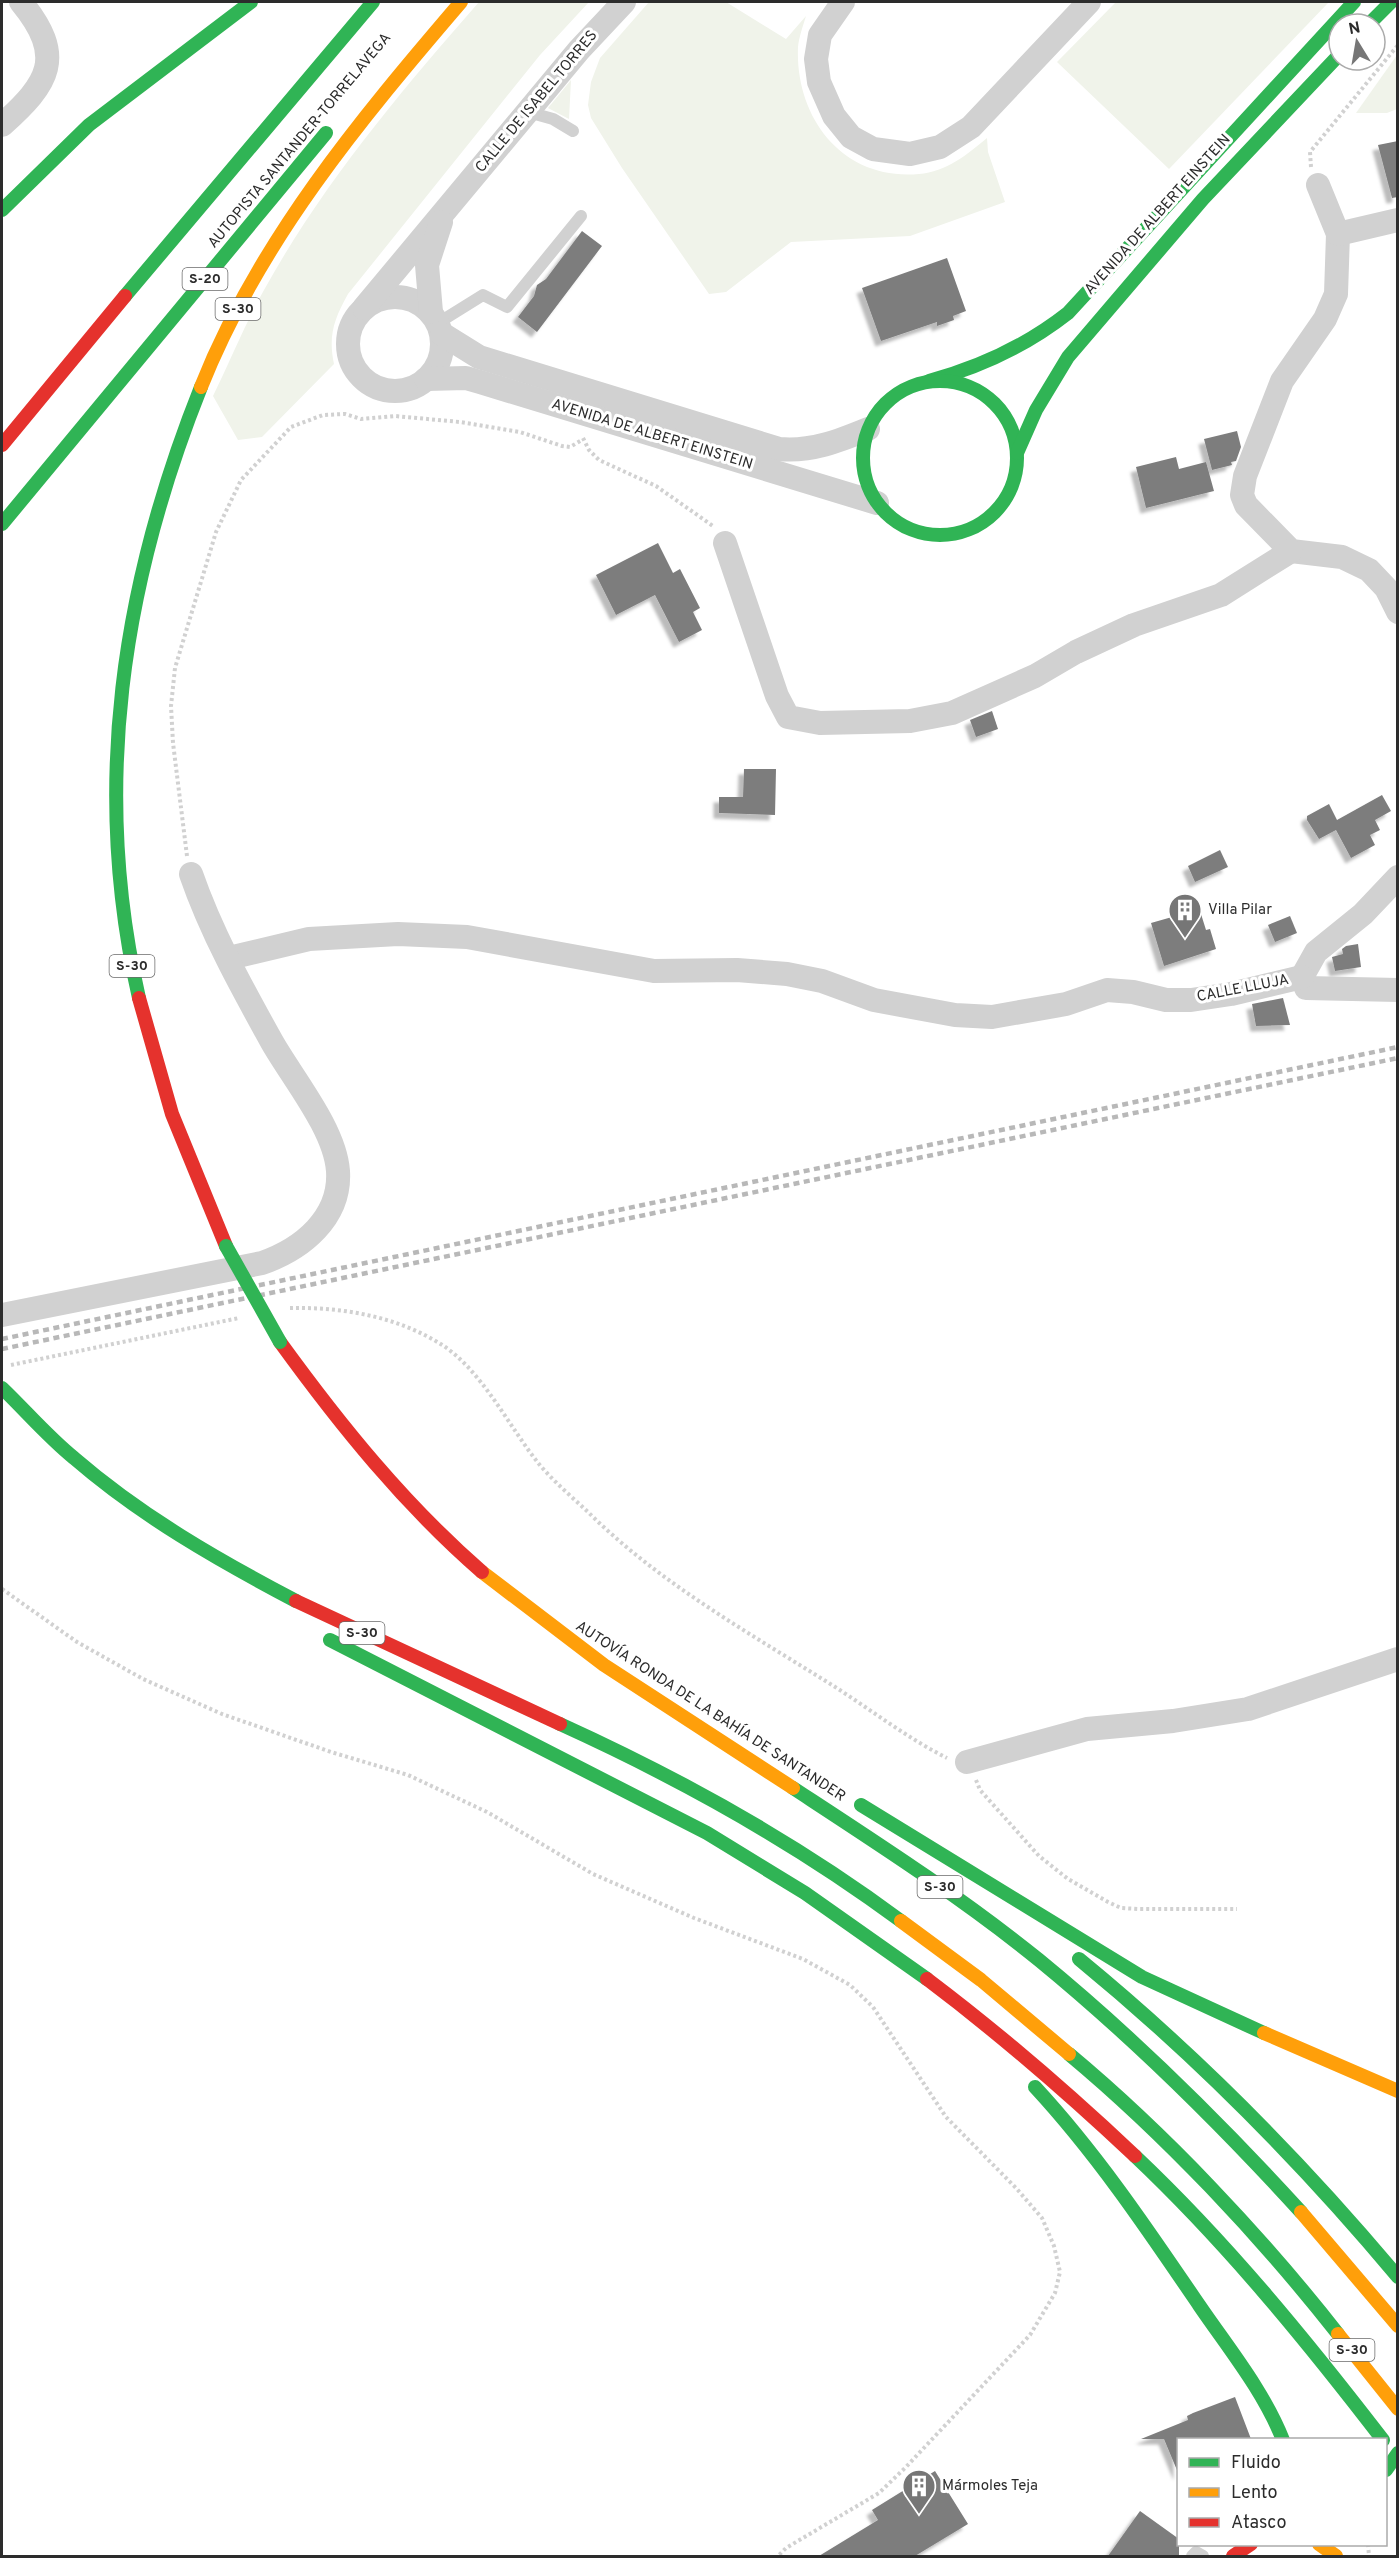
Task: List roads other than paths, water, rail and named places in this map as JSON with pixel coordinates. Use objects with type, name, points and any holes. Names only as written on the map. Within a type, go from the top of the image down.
[{"type":"main road","points":[[2,210],[67,145],[113,105],[251,2]]},
{"type":"main road","points":[[2,446],[252,143],[373,2]]},
{"type":"main road","name":"AUTOVÍA RONDA DE LA BAHÍA DE SANTANDER","points":[[461,2],[335,154],[291,218],[247,290],[209,366],[181,436],[159,502],[132,617],[118,720],[115,770],[116,822],[125,922],[134,973],[157,1070],[190,1166],[226,1246],[280,1342],[342,1427],[375,1466],[444,1538],[481,1572],[610,1669],[898,1856],[981,1916],[1061,1979],[1137,2045],[1247,2152],[1308,2218],[1398,2326]]},
{"type":"main road","name":"AVENIDA DE ALBERT EINSTEIN","points":[[929,381],[968,371],[1004,356],[1034,339],[1068,313],[1354,2]]},
{"type":"main road","name":"AVENIDA DE ALBERT EINSTEIN","points":[[1017,453],[1036,410],[1068,357],[1203,199],[1327,68]]},
{"type":"main road","name":"AUTOPISTA SANTANDER-TORRELAVEGA","points":[[2,524],[336,122]]},
{"type":"main road","points":[[929,381],[950,381],[971,387],[988,398],[1003,414],[1012,432],[1017,453],[1015,474],[1008,492],[990,516],[974,527],[958,532],[937,534],[917,531],[897,522],[877,503],[864,471],[863,452],[868,429],[879,410],[894,396],[929,381]]},
{"type":"main road","name":"S-30","points":[[5,1392],[62,1447],[141,1511],[226,1566],[290,1600],[549,1716],[674,1779],[771,1834],[897,1917],[979,1978],[1057,2042],[1169,2145],[1299,2284],[1398,2409]]},
{"type":"main road","points":[[62,1447],[113,1497],[189,1557]]},
{"type":"main road","points":[[481,1572],[644,1674]]},
{"type":"main road","points":[[315,1632],[705,1832],[786,1880],[898,1955],[1031,2060],[1159,2178],[1277,2305],[1382,2438]]},
{"type":"main road","points":[[848,1797],[979,1875],[1142,1977],[1205,2008],[1398,2091]]},
{"type":"main road","points":[[891,1824],[1061,1945],[1142,2011],[1222,2084],[1338,2206],[1398,2277]]},
{"type":"main road","points":[[898,1955],[1023,2075],[1090,2151],[1260,2394],[1282,2438]]},
{"type":"main road","points":[[1387,2444],[1398,2461]]},
{"type":"main road","points":[[1387,2469],[1398,2453]]},
{"type":"main road","points":[[1233,2556],[1248,2546]]},
{"type":"main road","points":[[1322,2546],[1336,2556]]},
{"type":"street","points":[[2,124],[36,91],[47,68],[48,55],[44,41],[21,2]]},
{"type":"street","name":"CALLE DE ISABEL TORRES","points":[[364,308],[528,112],[624,2]]},
{"type":"street","points":[[843,2],[820,35],[816,59],[819,82],[834,117],[851,137],[873,149],[910,154],[940,147],[971,127],[1089,2]]},
{"type":"street","points":[[1318,185],[1338,234],[1338,280],[1332,306],[1282,381],[1242,488],[1246,505],[1291,551],[1342,557],[1369,570],[1386,588],[1398,612]]},
{"type":"street","name":"CALLE DE ISABEL TORRES","points":[[437,323],[427,265],[436,232],[451,204]]},
{"type":"street","points":[[1338,234],[1398,220]]},
{"type":"street","points":[[400,296],[422,304],[437,323],[442,352],[437,367],[426,380],[407,390],[380,389],[359,375],[350,358],[348,339],[350,328],[364,308],[386,297],[400,296]]},
{"type":"street","name":"AVENIDA DE ALBERT EINSTEIN","points":[[437,323],[479,357],[779,449],[802,450],[821,447],[868,429]]},
{"type":"street","name":"AVENIDA DE ALBERT EINSTEIN","points":[[426,380],[466,378],[877,503]]},
{"type":"street","points":[[725,543],[758,633],[767,672],[782,706],[788,717],[820,723],[910,722],[952,713],[1035,676],[1076,652],[1134,625],[1221,596],[1291,551]]},
{"type":"street","points":[[2,1315],[262,1263],[287,1254],[305,1242],[322,1222],[338,1186],[335,1155],[319,1119],[272,1043],[202,908],[191,874]]},
{"type":"street","name":"CALLE LLUJA","points":[[229,958],[309,939],[387,935],[456,936],[654,971],[694,973],[737,970],[787,974],[822,981],[874,1000],[955,1015],[992,1017],[1066,1004],[1107,990],[1149,995],[1166,1000],[1191,1000],[1231,994],[1302,977],[1316,952],[1363,914],[1398,877]]},
{"type":"street","name":"CALLE LLUJA","points":[[1302,977],[1306,988],[1398,990]]},
{"type":"street","points":[[967,1762],[1087,1729],[1173,1721],[1248,1709],[1398,1659]]},
{"type":"lane","points":[[528,112],[553,119],[573,131]]},
{"type":"lane","points":[[437,323],[483,295],[507,307],[580,216]]},
{"type":"railway","points":[[2,1339],[1398,1047]]},
{"type":"railway","points":[[2,1349],[1398,1058]]},
{"type":"place","name":"Villa Pilar","points":[[1185,939]]},
{"type":"place","name":"Mármoles Teja","points":[[919,2515]]}]
